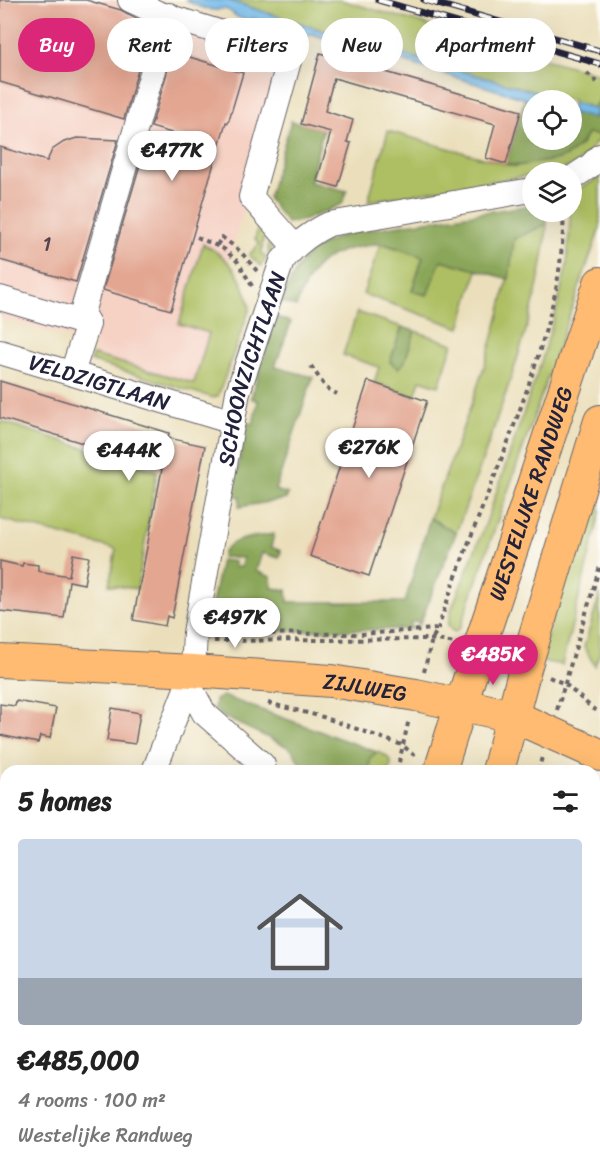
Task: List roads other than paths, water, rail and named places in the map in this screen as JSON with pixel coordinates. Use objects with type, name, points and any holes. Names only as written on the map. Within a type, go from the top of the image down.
[{"type":"main road","name":"WESTELIJKE RANDWEG","points":[[442,765],[600,283]]},
{"type":"main road","name":"WESTELIJKE RANDWEG","points":[[500,765],[526,665],[600,420]]},
{"type":"main road","name":"ZIJLWEG","points":[[0,661],[192,657],[513,716],[600,755]]},
{"type":"street","points":[[130,0],[160,14],[170,15],[291,54],[252,197],[294,246]]},
{"type":"street","points":[[72,373],[88,324],[82,314],[170,15]]},
{"type":"street","points":[[582,171],[600,156]]},
{"type":"street","name":"SCHOONZICHTLAAN","points":[[192,657],[238,392],[282,261],[294,246],[329,224],[522,192]]},
{"type":"street","points":[[0,298],[88,324]]},
{"type":"street","name":"VELDZIGTLAAN","points":[[0,352],[233,422]]},
{"type":"street","points":[[156,765],[192,657]]},
{"type":"street","points":[[192,657],[204,713],[263,765]]},
{"type":"water","points":[[186,0],[227,0],[284,18],[240,18],[227,10],[207,9]]},
{"type":"water","points":[[309,26],[321,30],[321,37],[309,35]]},
{"type":"water","points":[[403,55],[415,58],[415,65],[403,61]]},
{"type":"water","points":[[438,72],[465,72],[529,90],[522,90],[522,98]]},
{"type":"water","points":[[582,105],[596,111],[594,118],[582,115]]},
{"type":"railway","points":[[378,0],[600,64]]},
{"type":"railway","points":[[424,0],[600,51]]}]
